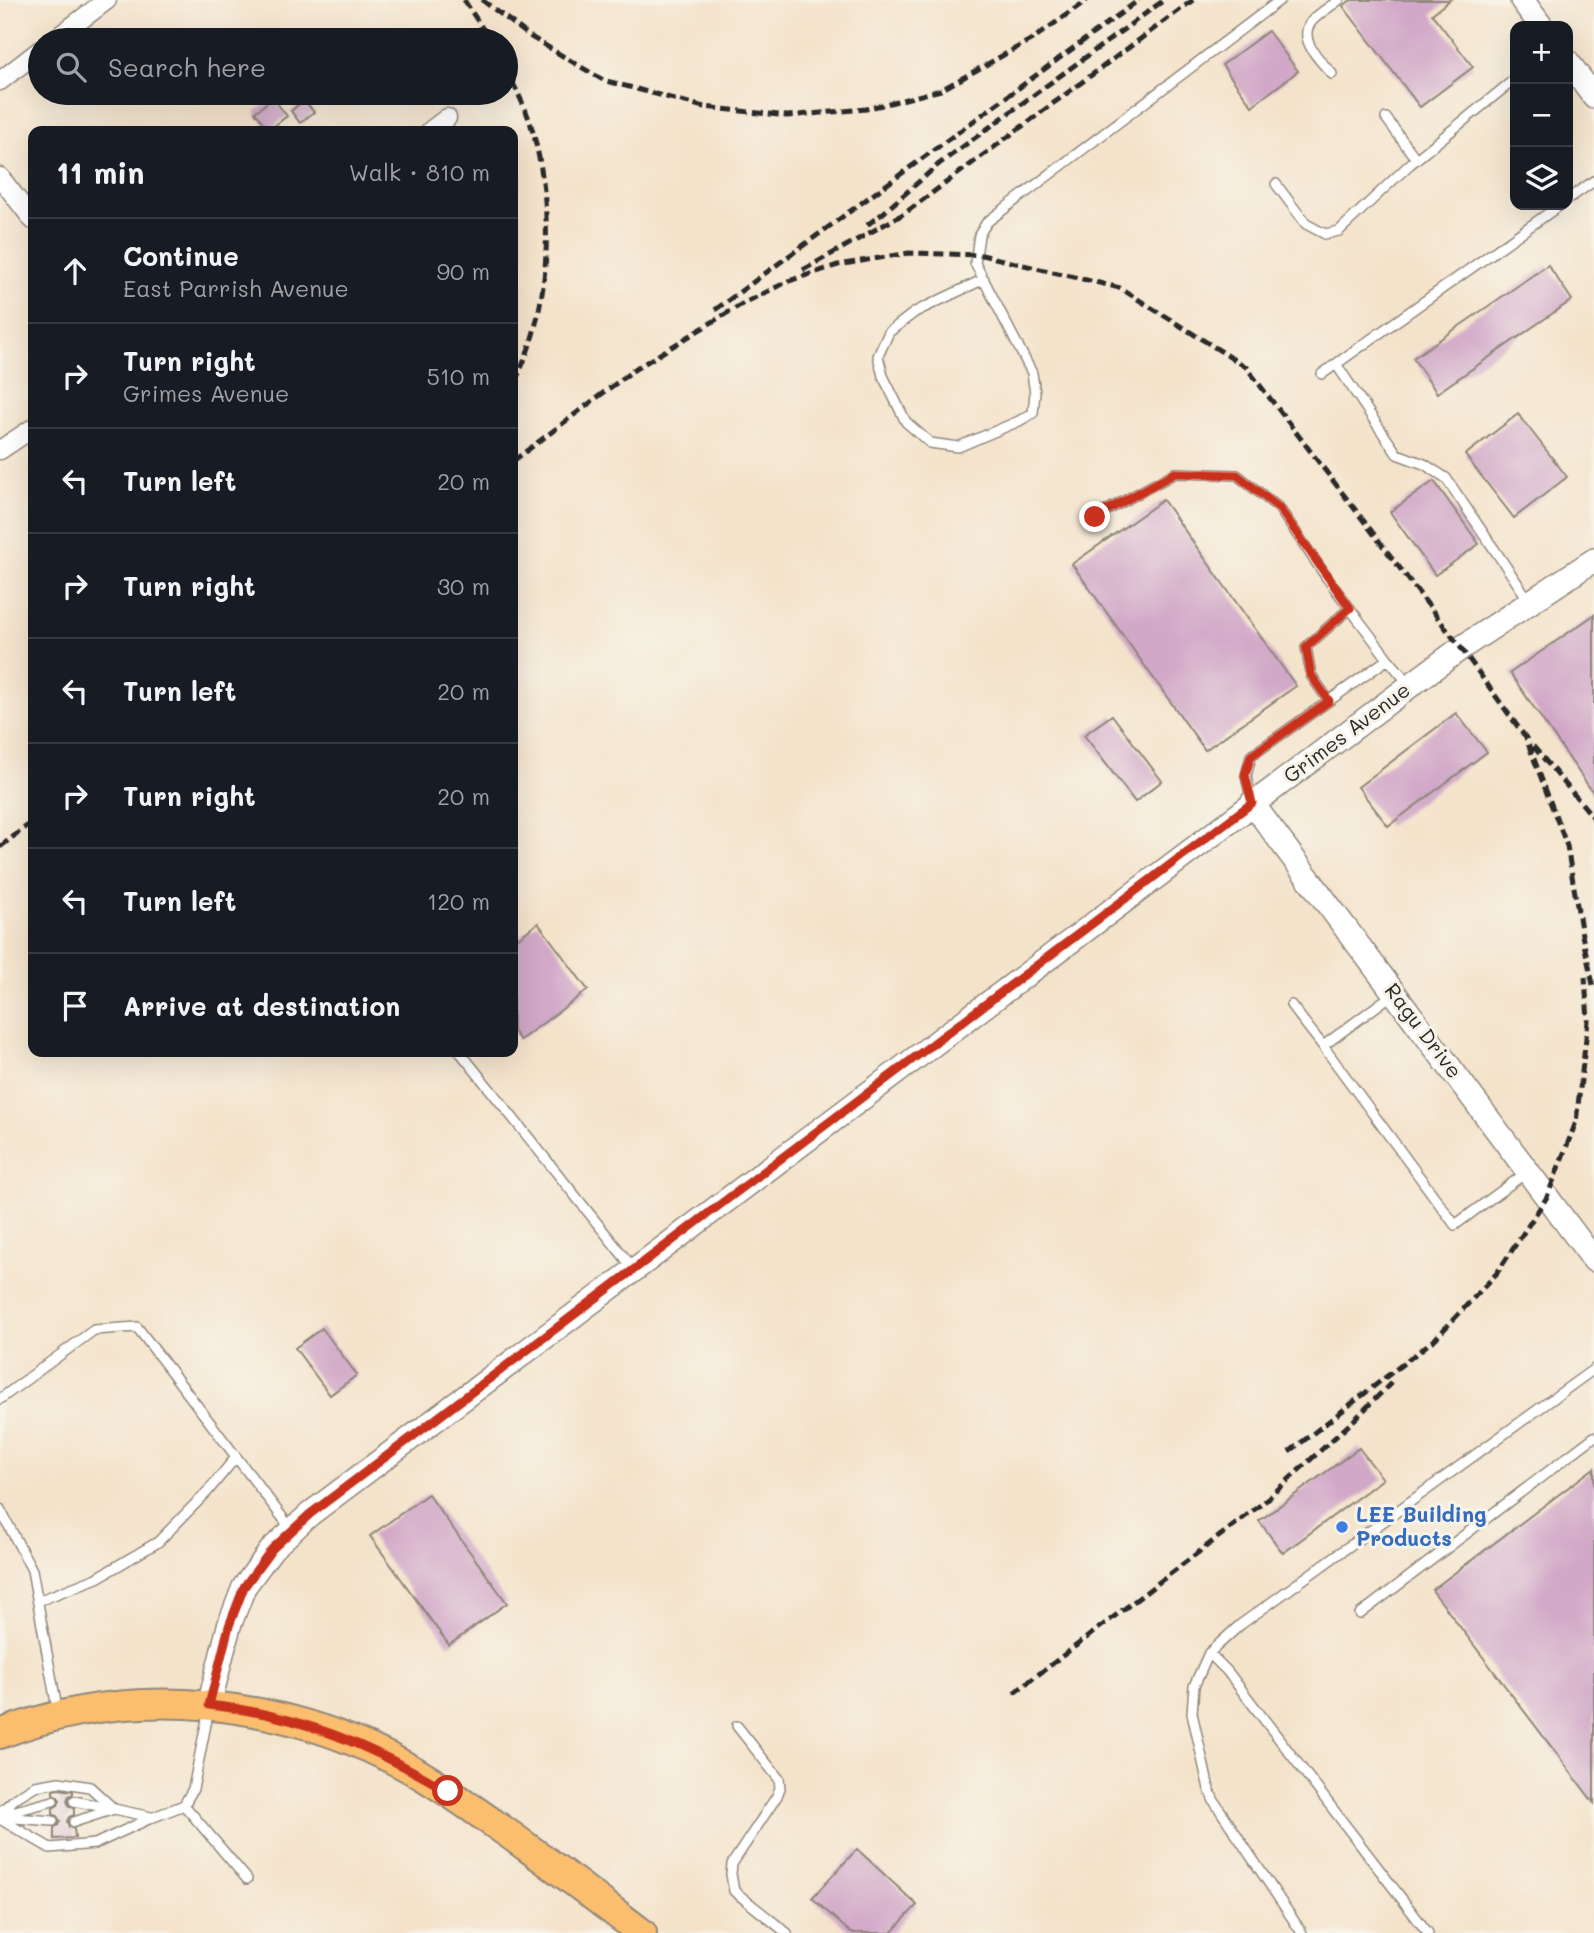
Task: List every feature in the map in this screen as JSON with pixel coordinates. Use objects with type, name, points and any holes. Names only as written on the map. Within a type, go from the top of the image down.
[{"type":"main road","points":[[0,1734],[58,1716],[147,1703],[238,1708],[326,1730],[368,1747],[448,1791],[642,1933]]},
{"type":"street","points":[[70,28],[107,0]]},
{"type":"street","points":[[1522,0],[1537,21]]},
{"type":"street","points":[[0,80],[28,59]]},
{"type":"street","points":[[1573,69],[1594,97]]},
{"type":"street","points":[[437,126],[447,118]]},
{"type":"street","points":[[0,177],[28,213]]},
{"type":"street","points":[[0,450],[28,431]]},
{"type":"street","name":"Grimes Avenue","points":[[209,1705],[229,1626],[244,1587],[272,1549],[310,1514],[1252,803],[1461,648],[1594,559]]},
{"type":"street","name":"Ragu Drive","points":[[1252,803],[1594,1260]]},
{"type":"lane","points":[[984,279],[915,312],[889,332],[878,356],[883,376],[906,422],[930,443],[958,447],[1033,413],[1035,393],[1032,373],[984,279],[975,263],[979,235],[988,222],[1280,0]]},
{"type":"lane","points":[[1332,74],[1309,46],[1307,36],[1308,27],[1313,20],[1339,0]]},
{"type":"lane","points":[[1276,184],[1306,224],[1325,234],[1339,231],[1416,159],[1510,83]]},
{"type":"lane","points":[[1386,118],[1416,159]]},
{"type":"lane","points":[[1573,196],[1594,181]]},
{"type":"lane","points":[[1322,374],[1553,210]]},
{"type":"lane","points":[[1336,364],[1397,454],[1424,464],[1446,478],[1530,602]]},
{"type":"lane","points":[[1095,517],[1175,473],[1237,475],[1279,508],[1388,659],[1411,685]]},
{"type":"lane","points":[[1329,701],[1311,675],[1306,647],[1350,608]]},
{"type":"lane","points":[[1252,803],[1245,775],[1251,756],[1388,659]]},
{"type":"lane","points":[[1323,1046],[1395,993]]},
{"type":"lane","points":[[1291,1005],[1455,1225],[1528,1171]]},
{"type":"lane","points":[[464,1057],[634,1269]]},
{"type":"lane","points":[[0,1399],[94,1330],[137,1327],[292,1530]]},
{"type":"lane","points":[[1302,1933],[1214,1801],[1209,1789],[1192,1713],[1194,1686],[1209,1653],[1240,1625],[1594,1369]]},
{"type":"lane","points":[[1360,1614],[1594,1437]]},
{"type":"lane","points":[[38,1601],[97,1578],[158,1542],[208,1491],[236,1457]]},
{"type":"lane","points":[[0,1509],[32,1570],[58,1716]]},
{"type":"lane","points":[[1209,1653],[1227,1671],[1428,1933]]},
{"type":"lane","points":[[0,1816],[50,1847],[95,1844],[184,1805],[193,1789],[209,1705]]},
{"type":"lane","points":[[737,1726],[779,1779],[780,1788],[732,1864],[732,1884],[734,1892],[787,1933]]},
{"type":"lane","points":[[0,1816],[17,1797],[35,1786],[59,1782],[90,1787],[114,1809]]},
{"type":"lane","points":[[0,1816],[53,1801]]},
{"type":"lane","points":[[74,1801],[151,1818]]},
{"type":"lane","points":[[184,1805],[247,1879]]},
{"type":"lane","points":[[74,1822],[114,1809]]},
{"type":"lane","points":[[0,1816],[53,1821]]},
{"type":"building","points":[[1351,0],[1450,0],[1432,14],[1473,67],[1420,107],[1343,6]]},
{"type":"building","points":[[1268,31],[1298,71],[1252,106],[1222,65]]},
{"type":"building","points":[[264,105],[278,105],[287,116],[274,126],[266,126],[255,112]]},
{"type":"building","points":[[298,105],[308,105],[314,112],[300,123],[291,111]]},
{"type":"building","points":[[1548,265],[1572,300],[1437,393],[1413,358]]},
{"type":"building","points":[[1518,414],[1567,477],[1514,518],[1465,455]]},
{"type":"building","points":[[1434,481],[1479,544],[1435,575],[1390,512]]},
{"type":"building","points":[[1163,500],[1296,686],[1205,750],[1072,564]]},
{"type":"building","points":[[1594,615],[1594,794],[1510,673]]},
{"type":"building","points":[[1456,713],[1487,752],[1388,826],[1358,787]]},
{"type":"building","points":[[1112,715],[1162,781],[1135,802],[1084,735]]},
{"type":"building","points":[[538,923],[588,990],[520,1040],[518,1037],[518,938]]},
{"type":"building","points":[[322,1328],[357,1375],[330,1395],[295,1348]]},
{"type":"building","points":[[1359,1448],[1383,1479],[1283,1553],[1259,1521]]},
{"type":"building","points":[[1594,1468],[1594,1803],[1432,1590]]},
{"type":"building","points":[[428,1494],[507,1603],[449,1645],[370,1536]]},
{"type":"building","points":[[53,1790],[73,1791],[67,1800],[69,1806],[74,1808],[74,1815],[67,1821],[69,1827],[74,1829],[75,1838],[54,1839],[54,1828],[60,1821],[53,1814],[53,1808],[60,1800],[53,1794]]},
{"type":"building","points":[[857,1849],[917,1905],[891,1933],[851,1933],[812,1898]]},
{"type":"railway","points":[[464,0],[482,28]]},
{"type":"railway","points":[[482,0],[531,37],[603,80],[704,107],[787,116],[866,109],[941,90],[1034,38],[1087,0]]},
{"type":"railway","points":[[715,310],[1139,0]]},
{"type":"railway","points":[[867,225],[939,164],[1164,0]]},
{"type":"railway","points":[[803,270],[905,213],[1193,0]]},
{"type":"railway","points":[[518,94],[530,122],[538,153],[546,221],[543,290],[536,323],[518,373]]},
{"type":"railway","points":[[632,371],[742,304],[789,281],[838,265],[909,253],[982,255],[1120,288],[1246,367],[1461,648],[1526,738],[1567,846],[1594,989]]},
{"type":"railway","points":[[518,457],[639,366]]},
{"type":"railway","points":[[1533,746],[1594,818]]},
{"type":"railway","points":[[0,847],[28,825]]},
{"type":"railway","points":[[1289,1452],[1435,1339],[1497,1273],[1547,1197],[1576,1122],[1588,1021],[1585,977]]},
{"type":"railway","points":[[1014,1693],[1263,1503],[1391,1383]]},
{"type":"place","name":"LEE Building Products","points":[[1342,1527]]},
{"type":"route","points":[[448,1791],[368,1747],[326,1730],[282,1717],[209,1705],[229,1626],[244,1587],[272,1549],[310,1514],[1252,803],[1245,775],[1251,756],[1329,701],[1311,675],[1306,647],[1350,608],[1279,508],[1237,475],[1175,473],[1095,517]]}]
